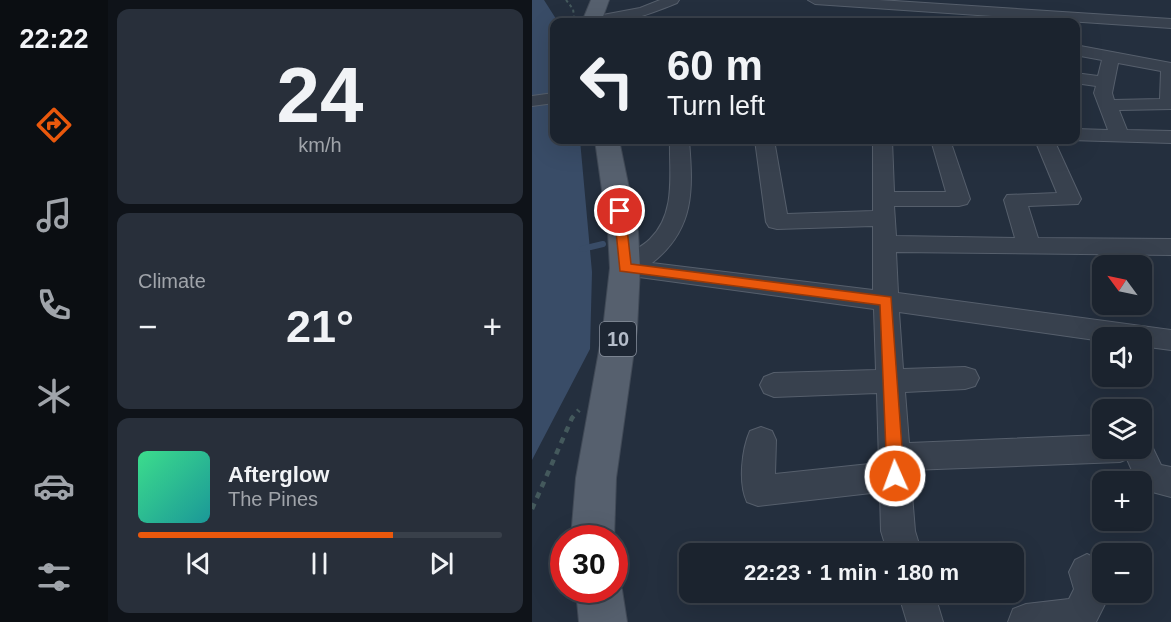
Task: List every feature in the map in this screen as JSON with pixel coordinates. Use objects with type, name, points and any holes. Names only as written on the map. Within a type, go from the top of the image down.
[{"type":"main road","points":[[593,18],[600,0]]},
{"type":"main road","name":"10","points":[[594,525],[596,478],[620,329],[625,268],[623,232],[608,144]]},
{"type":"main road","points":[[601,603],[603,622]]},
{"type":"street","points":[[613,18],[644,12],[672,0]]},
{"type":"street","points":[[815,0],[918,3],[1171,24]]},
{"type":"street","points":[[1027,0],[1171,11]]},
{"type":"street","points":[[914,18],[918,3]]},
{"type":"street","points":[[1080,51],[1169,68],[1170,103],[1108,105]]},
{"type":"street","points":[[1111,57],[1104,93],[1120,136]]},
{"type":"street","points":[[1080,79],[1106,82]]},
{"type":"street","points":[[532,101],[550,99]]},
{"type":"street","points":[[1080,135],[1171,137]]},
{"type":"street","points":[[625,268],[645,258],[662,244],[677,213],[682,186],[679,144]]},
{"type":"street","points":[[765,144],[777,222],[959,199],[942,144]]},
{"type":"street","points":[[882,144],[886,301],[898,531],[902,543]]},
{"type":"street","points":[[1029,246],[1015,200],[1070,199],[1047,144]]},
{"type":"street","points":[[885,244],[1171,247]]},
{"type":"street","points":[[625,268],[1171,340]]},
{"type":"street","points":[[774,385],[965,378]]},
{"type":"street","points":[[761,441],[758,491],[895,467],[1092,450]]},
{"type":"street","points":[[1142,459],[1152,478],[1171,482]]},
{"type":"street","points":[[1026,622],[1080,616],[1093,592],[1087,572]]},
{"type":"street","points":[[919,603],[925,622]]},
{"type":"path","points":[[566,0],[573,9]]},
{"type":"path","points":[[532,509],[572,418],[586,405]]},
{"type":"water","points":[[532,0],[544,0],[555,18],[550,18],[550,144],[580,144],[592,272],[590,349],[532,460]]},
{"type":"waterway","points":[[582,249],[603,244]]},
{"type":"route","points":[[620,211],[625,268],[886,301],[895,476]]}]
